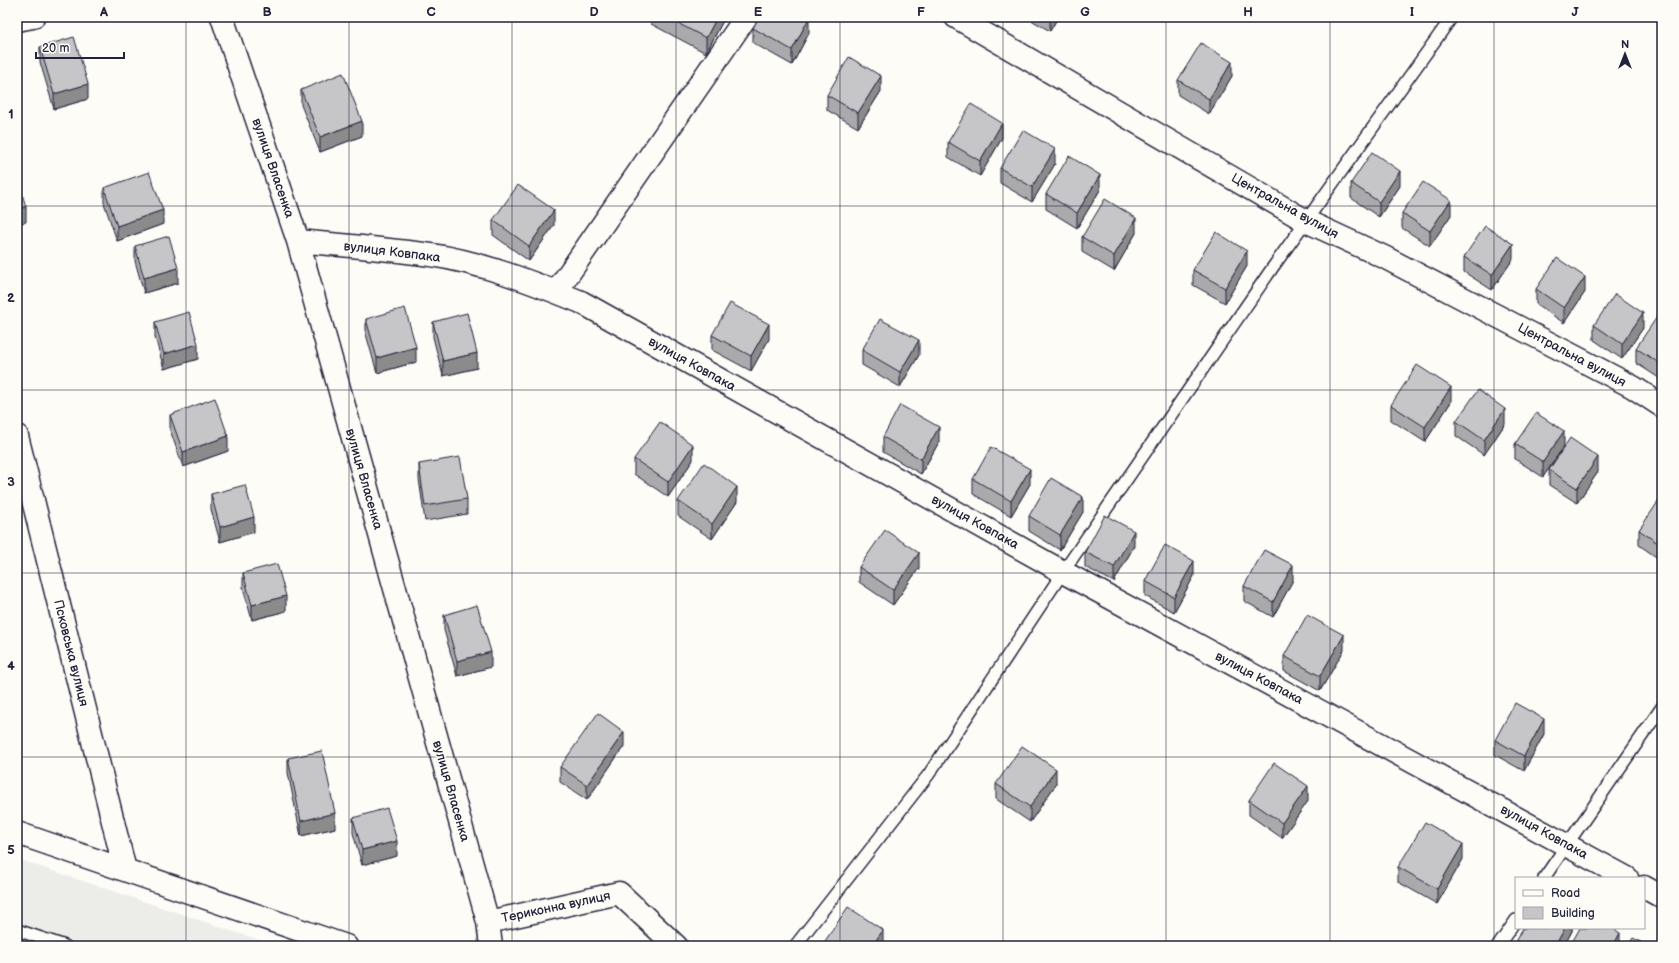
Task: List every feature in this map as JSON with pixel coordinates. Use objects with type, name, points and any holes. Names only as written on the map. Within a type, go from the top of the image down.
[{"type":"street","points":[[17,20],[33,17]]},
{"type":"street","name":"вулиця Власенка","points":[[222,17],[298,241],[488,922],[491,946]]},
{"type":"street","points":[[556,292],[746,17]]},
{"type":"street","name":"Центральна вулиця","points":[[956,17],[1306,221],[1384,257],[1633,387],[1662,406]]},
{"type":"street","name":"вулиця Ковпака","points":[[298,241],[432,255],[496,271],[581,302],[1063,572],[1625,877]]},
{"type":"street","name":"Псковська вулиця","points":[[17,436],[125,870]]},
{"type":"street","points":[[17,833],[346,946]]},
{"type":"street","points":[[1645,888],[1662,897]]},
{"type":"street","name":"Териконна вулиця","points":[[488,922],[619,893],[676,946]]},
{"type":"lane","points":[[795,946],[929,774],[1063,572],[1306,221],[1452,17]]},
{"type":"lane","points":[[1545,877],[1662,707]]},
{"type":"lane","points":[[1498,946],[1515,921]]},
{"type":"lane","points":[[17,930],[65,946]]},
{"type":"shaded area","points":[[17,859],[277,946],[17,946]]},
{"type":"building","points":[[666,17],[717,17],[706,38]]},
{"type":"building","points":[[759,17],[809,18],[792,50],[753,28]]},
{"type":"building","points":[[74,37],[88,84],[54,94],[40,47]]},
{"type":"building","points":[[1201,43],[1232,62],[1209,99],[1178,80]]},
{"type":"building","points":[[849,57],[881,76],[858,113],[827,95]]},
{"type":"building","points":[[343,73],[362,121],[320,137],[301,90]]},
{"type":"building","points":[[971,104],[1002,123],[980,161],[948,142]]},
{"type":"building","points":[[1023,130],[1055,149],[1032,187],[1000,168]]},
{"type":"building","points":[[1372,152],[1400,171],[1379,202],[1351,183]]},
{"type":"building","points":[[1069,156],[1100,175],[1077,213],[1046,194]]},
{"type":"building","points":[[149,172],[163,210],[117,226],[104,188]]},
{"type":"building","points":[[17,177],[26,207],[17,209]]},
{"type":"building","points":[[1423,182],[1451,200],[1430,231],[1402,213]]},
{"type":"building","points":[[518,185],[554,210],[529,246],[493,220]]},
{"type":"building","points":[[1105,199],[1136,218],[1114,256],[1082,237]]},
{"type":"building","points":[[1485,226],[1513,244],[1492,275],[1464,257]]},
{"type":"building","points":[[1216,232],[1247,251],[1225,288],[1193,270]]},
{"type":"building","points":[[169,236],[178,268],[144,278],[135,246]]},
{"type":"building","points":[[1557,258],[1585,277],[1564,308],[1536,289]]},
{"type":"building","points":[[1615,294],[1643,313],[1622,344],[1594,325]]},
{"type":"building","points":[[730,303],[769,324],[751,356],[712,335]]},
{"type":"building","points":[[405,308],[416,347],[377,358],[366,319]]},
{"type":"building","points":[[189,312],[198,344],[164,354],[155,322]]},
{"type":"building","points":[[467,313],[477,353],[443,361],[433,322]]},
{"type":"building","points":[[1657,317],[1662,320],[1662,365],[1636,348]]},
{"type":"building","points":[[880,319],[919,340],[900,372],[862,350]]},
{"type":"building","points":[[1417,365],[1451,387],[1425,427],[1391,405]]},
{"type":"building","points":[[1478,390],[1505,409],[1484,440],[1456,421]]},
{"type":"building","points":[[215,398],[228,436],[183,452],[170,415]]},
{"type":"building","points":[[900,405],[939,427],[921,459],[883,437]]},
{"type":"building","points":[[1536,413],[1564,431],[1543,462],[1515,444]]},
{"type":"building","points":[[660,422],[693,445],[668,482],[634,459]]},
{"type":"building","points":[[1570,438],[1598,457],[1577,488],[1549,470]]},
{"type":"building","points":[[991,447],[1030,469],[1011,501],[973,479]]},
{"type":"building","points":[[460,457],[467,499],[425,506],[419,464]]},
{"type":"building","points":[[704,463],[737,487],[712,524],[678,501]]},
{"type":"building","points":[[1051,478],[1083,497],[1060,535],[1029,516]]},
{"type":"building","points":[[245,485],[254,517],[220,527],[211,494]]},
{"type":"building","points":[[1660,499],[1662,501],[1662,546],[1639,530]]},
{"type":"building","points":[[1105,515],[1134,531],[1114,567],[1085,552]]},
{"type":"building","points":[[885,530],[919,553],[893,590],[859,567]]},
{"type":"building","points":[[1165,545],[1194,561],[1174,597],[1145,581]]},
{"type":"building","points":[[1264,550],[1293,565],[1273,602],[1244,586]]},
{"type":"building","points":[[277,564],[286,596],[252,605],[243,573]]},
{"type":"building","points":[[477,605],[491,652],[457,661],[444,615]]},
{"type":"building","points":[[1307,615],[1344,635],[1320,676],[1284,656]]},
{"type":"building","points":[[1515,703],[1544,719],[1524,756],[1495,740]]},
{"type":"building","points":[[598,713],[624,732],[587,785],[560,767]]},
{"type":"building","points":[[1022,746],[1056,769],[1030,807],[996,784]]},
{"type":"building","points":[[322,751],[335,813],[301,821],[288,758]]},
{"type":"building","points":[[1274,763],[1308,786],[1282,823],[1249,800]]},
{"type":"building","points":[[387,808],[397,841],[362,850],[353,818]]},
{"type":"building","points":[[1425,822],[1463,844],[1437,889],[1398,867]]},
{"type":"building","points":[[848,907],[883,930],[872,946],[825,946],[823,944]]},
{"type":"building","points":[[1522,929],[1564,929],[1555,946],[1526,946],[1516,940]]},
{"type":"building","points":[[1579,929],[1614,929],[1620,933],[1613,946],[1570,946]]},
{"type":"building","points":[[1633,938],[1648,946],[1628,946]]}]
